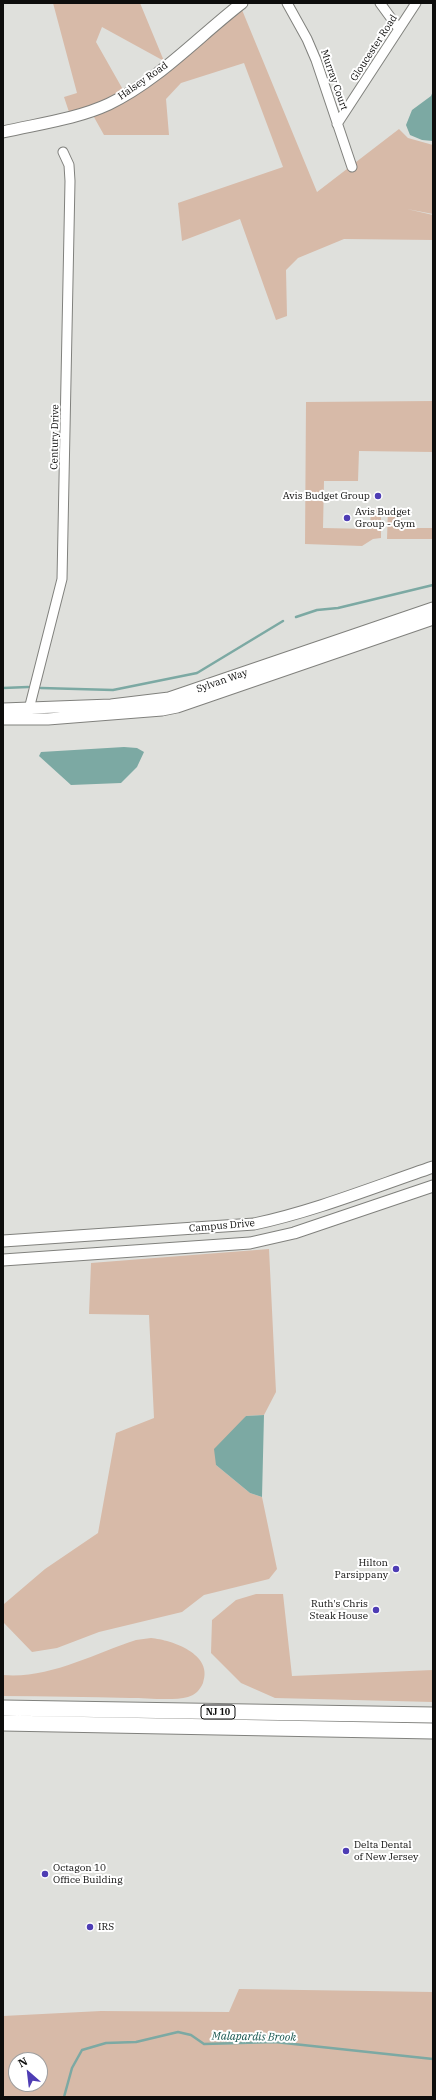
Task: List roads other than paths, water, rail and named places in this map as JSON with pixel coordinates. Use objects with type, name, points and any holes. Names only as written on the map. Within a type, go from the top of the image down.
[{"type":"highway","name":"NJ 10","points":[[3,1708],[433,1715]]},
{"type":"highway","name":"NJ 10","points":[[3,1723],[433,1731]]},
{"type":"street","name":"Halsey Road","points":[[3,132],[94,110],[125,95],[161,69],[242,3]]},
{"type":"street","name":"Murray Court","points":[[287,3],[313,53],[352,167]]},
{"type":"street","points":[[380,3],[399,29]]},
{"type":"street","name":"Gloucester Road","points":[[337,124],[416,3]]},
{"type":"street","name":"Century Drive","points":[[28,713],[62,579],[70,181],[68,165],[63,152]]},
{"type":"street","name":"Sylvan Way","points":[[3,719],[28,713],[169,698],[433,608]]},
{"type":"street","name":"Sylvan Way","points":[[3,709],[28,713],[48,719],[120,714],[177,707],[433,619]]},
{"type":"street","name":"Campus Drive","points":[[3,1241],[254,1224],[280,1219],[325,1205],[433,1167]]},
{"type":"street","name":"Campus Drive","points":[[3,1260],[254,1243],[294,1233],[433,1186]]},
{"type":"water","points":[[433,91],[433,141],[422,140],[410,135],[406,125],[412,110],[431,96]]},
{"type":"water","points":[[124,747],[137,748],[144,752],[137,767],[121,783],[71,785],[39,756],[41,752]]},
{"type":"water","points":[[264,1415],[262,1497],[250,1493],[216,1465],[214,1449],[246,1416]]},
{"type":"waterway","points":[[296,617],[317,610],[338,608],[433,585]]},
{"type":"waterway","points":[[41,688],[113,690],[197,673],[283,621]]},
{"type":"waterway","points":[[3,688],[28,687]]},
{"type":"waterway","name":"Malapardis Brook","points":[[64,2097],[72,2068],[82,2050],[106,2043],[136,2042],[178,2032],[191,2035],[204,2044],[275,2042],[433,2059]]},
{"type":"place","name":"Avis Budget Group","points":[[378,496]]},
{"type":"place","name":"Avis Budget Group - Gym","points":[[347,518]]},
{"type":"place","name":"Hilton Parsippany","points":[[396,1569]]},
{"type":"place","name":"Ruth's Chris Steak House","points":[[376,1610]]},
{"type":"place","name":"Delta Dental of New Jersey","points":[[346,1851]]},
{"type":"place","name":"Octagon 10 Office Building","points":[[45,1874]]},
{"type":"place","name":"IRS","points":[[90,1927]]}]
